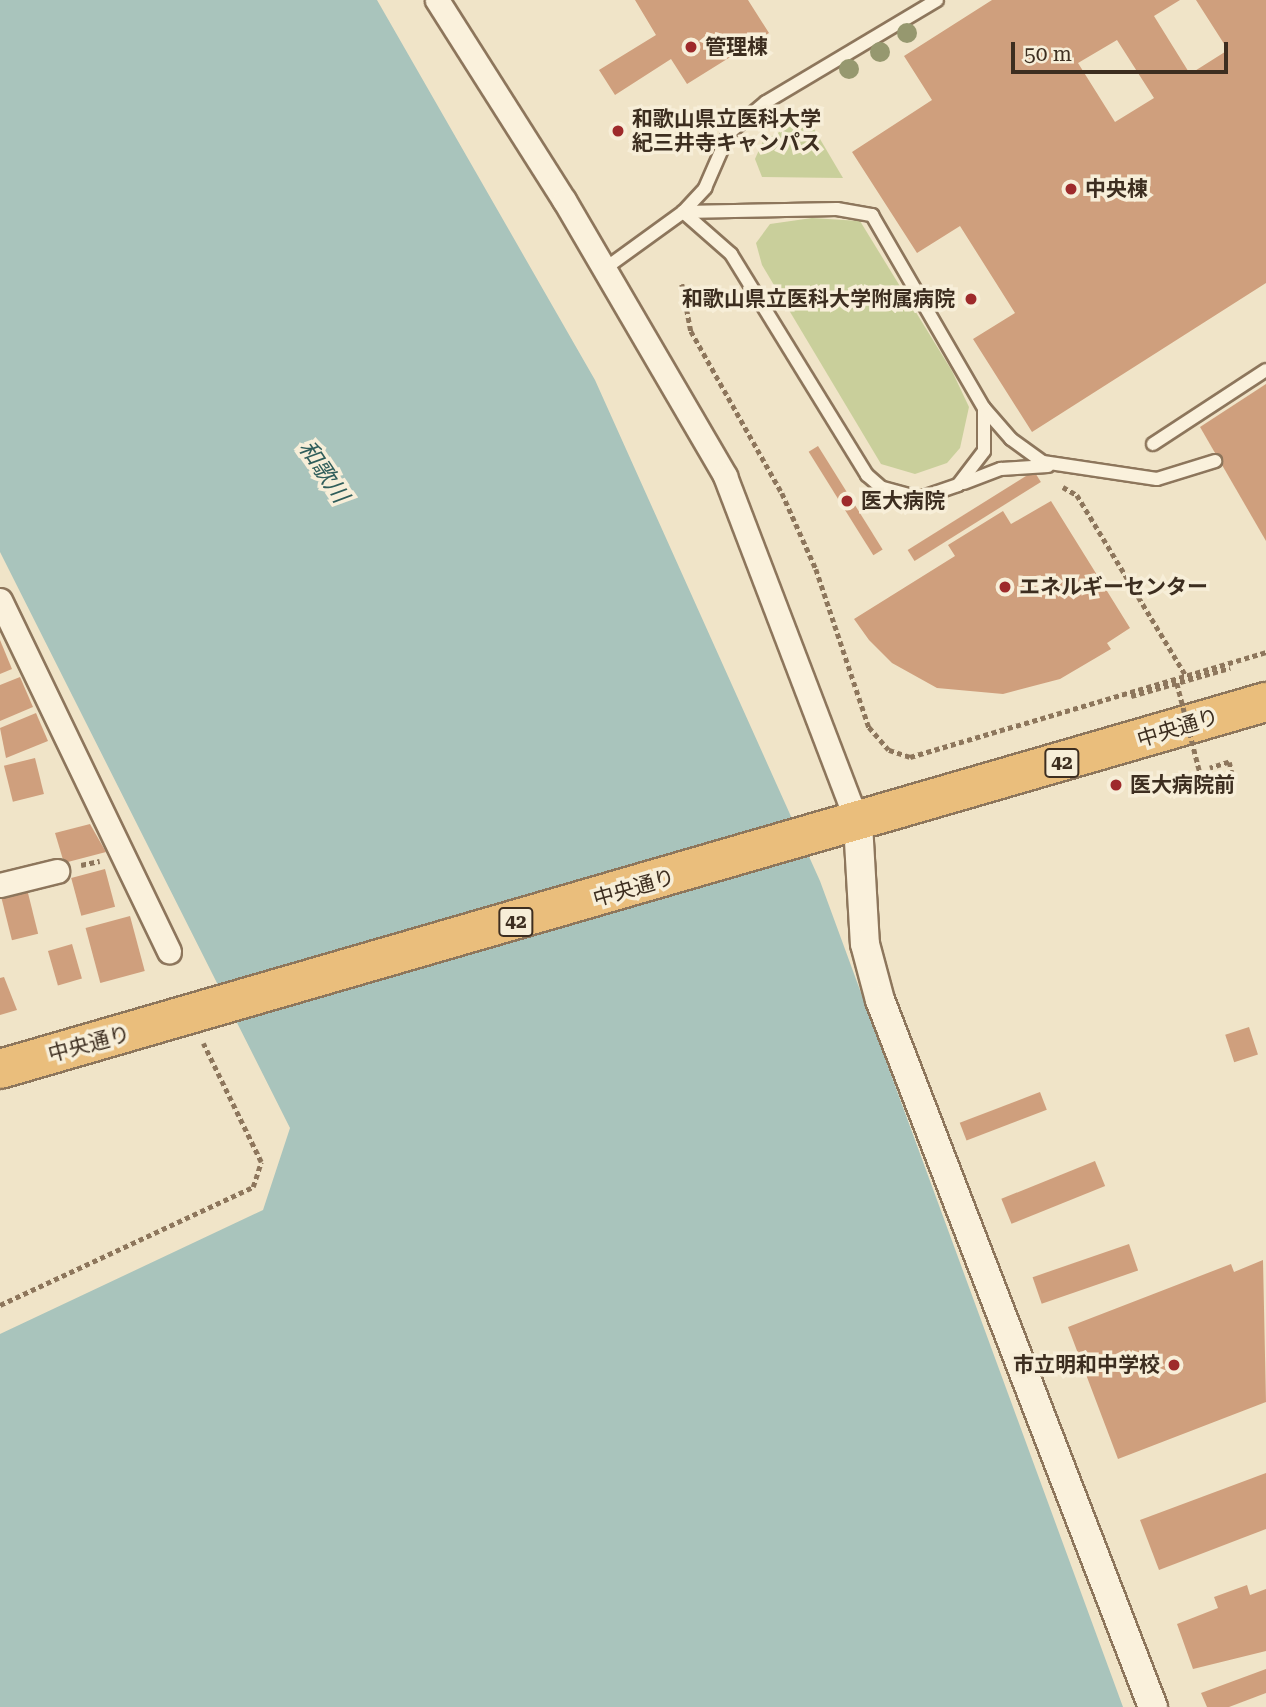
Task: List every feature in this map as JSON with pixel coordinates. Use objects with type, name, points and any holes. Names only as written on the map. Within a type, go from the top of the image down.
[{"type":"highway","name":"中央通り","points":[[0,1069],[858,824],[1266,702]]},
{"type":"street","points":[[437,0],[603,270],[725,476],[858,824],[865,944],[880,1000],[1153,1707]]},
{"type":"street","points":[[0,600],[169,951]]},
{"type":"street","points":[[0,885],[57,871]]},
{"type":"lane","points":[[603,270],[683,212],[705,188],[729,132],[766,102],[937,0]]},
{"type":"lane","points":[[837,209],[872,215],[984,408],[1043,461],[1157,479],[1215,463],[1156,482],[1042,465],[1001,469],[958,485],[910,497],[867,475],[731,254],[683,212],[837,209]]},
{"type":"lane","points":[[1153,444],[1266,370]]},
{"type":"lane","points":[[958,485],[984,451],[984,408]]},
{"type":"path","points":[[682,284],[691,331],[782,493],[816,569],[869,727],[889,750],[910,757],[1266,652]]},
{"type":"path","points":[[1055,483],[1077,495],[1186,676]]},
{"type":"path","points":[[1131,696],[1230,668]]},
{"type":"path","points":[[1177,683],[1203,784],[1232,775],[1229,762],[1210,768]]},
{"type":"path","points":[[57,871],[123,857]]},
{"type":"path","points":[[0,1306],[253,1187],[261,1162],[210,1055]]},
{"type":"green space","points":[[807,117],[843,178],[762,177],[755,159],[763,141]]},
{"type":"green space","points":[[812,218],[860,221],[952,371],[969,407],[960,448],[947,463],[915,474],[881,464],[762,265],[756,243],[770,224]]},
{"type":"water","name":"和歌川","points":[[0,0],[377,0],[595,380],[820,881],[1123,1707],[0,1707],[0,1334],[263,1210],[290,1128],[0,552]]},
{"type":"building","name":"管理棟","points":[[635,0],[748,0],[769,33],[687,84],[671,59],[615,95],[599,70],[656,35]]},
{"type":"building","name":"中央棟","points":[[992,0],[1180,0],[1154,16],[1190,74],[1228,50],[1196,0],[1266,0],[1266,283],[1032,432],[973,339],[1015,313],[960,226],[917,253],[852,152],[932,100],[904,56]],"holes":[[[1117,40],[1154,98],[1115,122],[1078,63]]]},
{"type":"building","points":[[1266,384],[1266,541],[1200,427]]},
{"type":"building","points":[[818,446],[883,549],[873,555],[809,452]]},
{"type":"building","points":[[1034,471],[1041,482],[915,561],[908,550]]},
{"type":"building","name":"エネルギーセンター","points":[[1051,501],[1130,628],[1107,643],[1111,649],[1060,679],[1003,694],[937,688],[892,663],[869,640],[854,619],[955,556],[948,545],[1003,511],[1011,524]]},
{"type":"building","points":[[0,640],[12,669],[0,674]]},
{"type":"building","points":[[20,677],[33,707],[0,721],[0,685]]},
{"type":"building","points":[[36,713],[48,741],[6,758],[0,728]]},
{"type":"building","points":[[35,758],[44,794],[13,802],[4,766]]},
{"type":"building","points":[[90,824],[106,852],[64,863],[55,833]]},
{"type":"building","points":[[105,869],[115,907],[81,916],[71,878]]},
{"type":"building","points":[[27,889],[38,934],[12,940],[1,896]]},
{"type":"building","points":[[130,916],[145,971],[100,983],[86,928]]},
{"type":"building","points":[[72,944],[82,979],[58,985],[48,951]]},
{"type":"building","points":[[4,977],[17,1010],[0,1015],[0,978]]},
{"type":"building","points":[[1249,1027],[1258,1055],[1234,1062],[1225,1035]]},
{"type":"building","points":[[1040,1092],[1047,1110],[967,1141],[960,1123]]},
{"type":"building","points":[[1095,1161],[1105,1186],[1011,1224],[1001,1199]]},
{"type":"building","points":[[1129,1244],[1138,1270],[1042,1304],[1033,1277]]},
{"type":"building","name":"市立明和中学校","points":[[1263,1260],[1266,1402],[1118,1459],[1068,1327],[1231,1264],[1234,1272]]},
{"type":"building","points":[[1266,1473],[1266,1529],[1159,1570],[1140,1520]]},
{"type":"building","points":[[1247,1585],[1250,1595],[1266,1589],[1266,1651],[1193,1669],[1177,1624],[1218,1608],[1214,1597]]},
{"type":"building","points":[[1266,1669],[1266,1693],[1229,1707],[1207,1707],[1201,1693]]},
{"type":"place","name":"管理棟","points":[[691,47]]},
{"type":"place","name":"和歌山県立医科大学 紀三井寺キャンパス","points":[[618,131]]},
{"type":"place","name":"中央棟","points":[[1071,189]]},
{"type":"place","name":"和歌山県立医科大学附属病院","points":[[971,299]]},
{"type":"place","name":"医大病院","points":[[847,501]]},
{"type":"place","name":"エネルギーセンター","points":[[1005,587]]},
{"type":"place","name":"医大病院前","points":[[1116,785]]},
{"type":"place","name":"市立明和中学校","points":[[1174,1365]]}]
